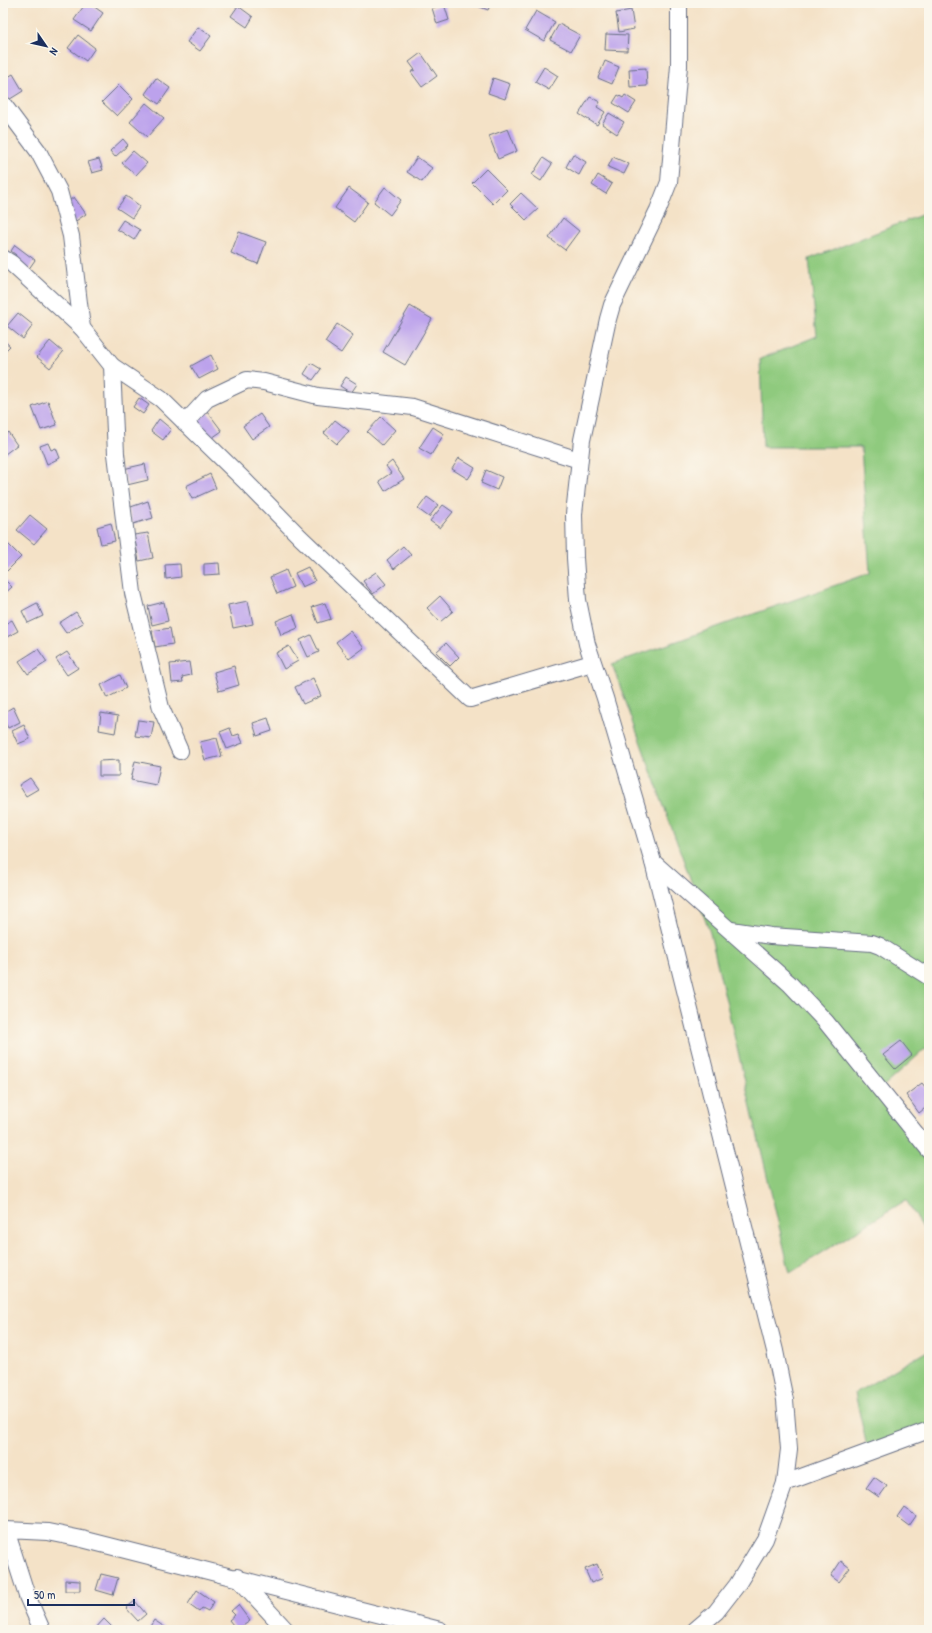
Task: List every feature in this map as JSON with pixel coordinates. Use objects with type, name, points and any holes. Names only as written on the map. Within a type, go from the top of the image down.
[{"type":"street","points":[[679,3],[679,66],[669,182],[658,210],[612,305],[582,440],[574,514],[574,558],[578,600],[592,663],[605,698],[653,862],[775,1351],[785,1400],[788,1449],[785,1483],[765,1539],[737,1585],[716,1612],[695,1630]]},
{"type":"street","points":[[3,104],[38,151],[59,192],[71,236],[82,328]]},
{"type":"street","points":[[3,258],[11,263],[82,328],[112,366],[161,399],[246,481],[300,537],[470,700],[592,663]]},
{"type":"street","points":[[112,366],[116,454],[133,593],[161,708],[180,751]]},
{"type":"street","points":[[185,423],[207,399],[247,380],[264,382],[318,396],[413,407],[580,460]]},
{"type":"street","points":[[653,862],[790,984],[826,1022],[929,1150]]},
{"type":"street","points":[[730,930],[772,936],[872,943],[880,946],[929,977]]},
{"type":"street","points":[[785,1483],[929,1430]]},
{"type":"street","points":[[42,1630],[27,1596],[5,1528],[48,1532],[62,1535],[237,1577],[440,1630]]},
{"type":"street","points":[[237,1577],[286,1630]]},
{"type":"green space","points":[[929,212],[929,1053],[925,1049],[877,1092],[929,1165],[929,1238],[906,1200],[790,1273],[710,933],[612,664],[870,573],[861,447],[763,447],[760,359],[817,336],[809,259]]},
{"type":"green space","points":[[929,1350],[929,1425],[869,1456],[855,1393]]},
{"type":"building","points":[[86,3],[89,3],[103,13],[91,31],[74,20]]},
{"type":"building","points":[[470,3],[491,3],[488,10]]},
{"type":"building","points":[[444,4],[449,20],[437,24],[432,8]]},
{"type":"building","points":[[238,6],[253,17],[247,27],[231,16]]},
{"type":"building","points":[[631,10],[634,29],[619,32],[616,13]]},
{"type":"building","points":[[536,11],[555,22],[544,41],[525,30]]},
{"type":"building","points":[[559,24],[580,35],[571,51],[550,40]]},
{"type":"building","points":[[198,27],[211,36],[200,51],[187,42]]},
{"type":"building","points":[[606,34],[628,35],[627,51],[605,50]]},
{"type":"building","points":[[78,35],[95,48],[86,61],[68,48]]},
{"type":"building","points":[[421,53],[437,76],[422,87],[411,72],[415,70],[409,62]]},
{"type":"building","points":[[605,61],[619,67],[612,84],[598,78]]},
{"type":"building","points":[[544,67],[558,76],[549,90],[535,82]]},
{"type":"building","points":[[646,68],[647,86],[630,87],[629,69]]},
{"type":"building","points":[[13,74],[23,91],[7,101],[3,95],[3,80]]},
{"type":"building","points":[[156,78],[170,88],[159,104],[145,94]]},
{"type":"building","points":[[493,78],[510,84],[505,99],[488,93]]},
{"type":"building","points":[[119,85],[133,99],[117,116],[102,102]]},
{"type":"building","points":[[618,95],[623,98],[625,95],[636,102],[629,113],[613,103]]},
{"type":"building","points":[[590,97],[600,102],[597,107],[605,112],[597,125],[579,114]]},
{"type":"building","points":[[146,103],[164,118],[147,137],[130,122]]},
{"type":"building","points":[[609,113],[624,122],[617,134],[602,124]]},
{"type":"building","points":[[508,129],[517,151],[498,159],[489,136]]},
{"type":"building","points":[[123,139],[128,145],[115,157],[110,151]]},
{"type":"building","points":[[133,151],[147,163],[136,175],[122,163]]},
{"type":"building","points":[[573,154],[586,162],[579,175],[566,167]]},
{"type":"building","points":[[417,157],[432,168],[422,182],[407,172]]},
{"type":"building","points":[[613,157],[629,164],[624,174],[608,167]]},
{"type":"building","points":[[543,158],[552,164],[541,181],[532,175]]},
{"type":"building","points":[[99,159],[103,170],[92,173],[88,162]]},
{"type":"building","points":[[486,169],[507,190],[493,204],[472,183]]},
{"type":"building","points":[[598,175],[612,184],[606,194],[592,185]]},
{"type":"building","points":[[385,187],[401,200],[390,215],[374,202]]},
{"type":"building","points":[[349,188],[368,202],[354,222],[335,208]]},
{"type":"building","points":[[521,193],[538,209],[526,220],[510,204]]},
{"type":"building","points":[[126,196],[140,206],[132,218],[117,208]]},
{"type":"building","points":[[74,197],[86,214],[73,223],[61,207]]},
{"type":"building","points":[[563,218],[579,231],[565,250],[549,238]]},
{"type":"building","points":[[123,220],[140,230],[134,240],[117,229]]},
{"type":"building","points":[[239,232],[266,242],[258,264],[231,253]]},
{"type":"building","points":[[15,245],[35,260],[26,273],[11,262],[16,255],[11,251]]},
{"type":"building","points":[[410,306],[432,319],[405,365],[383,352]]},
{"type":"building","points":[[18,313],[33,325],[23,339],[7,326]]},
{"type":"building","points":[[337,324],[353,335],[341,353],[325,342]]},
{"type":"building","points":[[3,340],[10,346],[3,353]]},
{"type":"building","points":[[50,341],[63,352],[50,368],[37,357]]},
{"type":"building","points":[[211,355],[218,369],[199,379],[191,366]]},
{"type":"building","points":[[311,363],[321,369],[313,380],[304,374]]},
{"type":"building","points":[[346,377],[357,384],[351,393],[340,386]]},
{"type":"building","points":[[139,398],[149,405],[143,414],[133,407]]},
{"type":"building","points":[[48,401],[57,425],[41,430],[32,407]]},
{"type":"building","points":[[207,411],[222,431],[209,440],[194,420]]},
{"type":"building","points":[[260,414],[269,427],[252,439],[243,426]]},
{"type":"building","points":[[381,417],[395,430],[382,445],[367,432]]},
{"type":"building","points":[[159,419],[171,429],[163,440],[151,431]]},
{"type":"building","points":[[335,420],[349,431],[337,444],[324,433]]},
{"type":"building","points":[[433,427],[444,434],[431,455],[419,448]]},
{"type":"building","points":[[8,432],[17,445],[5,454],[3,452],[3,436]]},
{"type":"building","points":[[48,443],[51,450],[56,448],[60,458],[47,464],[40,446]]},
{"type":"building","points":[[459,458],[475,468],[468,479],[452,469]]},
{"type":"building","points":[[392,461],[404,479],[385,491],[379,481],[391,473],[386,466]]},
{"type":"building","points":[[145,464],[148,480],[127,485],[123,469]]},
{"type":"building","points":[[486,470],[502,477],[497,490],[481,483]]},
{"type":"building","points":[[210,474],[216,488],[192,499],[186,486]]},
{"type":"building","points":[[427,497],[438,505],[429,517],[418,509]]},
{"type":"building","points":[[148,501],[153,518],[133,524],[128,508]]},
{"type":"building","points":[[443,505],[453,512],[440,528],[430,521]]},
{"type":"building","points":[[30,515],[47,529],[34,544],[17,530]]},
{"type":"building","points":[[111,523],[115,541],[101,544],[97,527]]},
{"type":"building","points":[[148,533],[153,558],[139,561],[134,535]]},
{"type":"building","points":[[3,539],[21,557],[7,571],[3,567]]},
{"type":"building","points":[[403,546],[411,555],[394,569],[387,560]]},
{"type":"building","points":[[219,563],[220,574],[204,575],[204,564]]},
{"type":"building","points":[[180,564],[181,577],[166,579],[165,565]]},
{"type":"building","points":[[308,567],[315,581],[302,587],[295,573]]},
{"type":"building","points":[[286,570],[293,587],[277,594],[270,577]]},
{"type":"building","points":[[376,572],[386,584],[373,594],[363,581]]},
{"type":"building","points":[[3,578],[12,587],[3,595]]},
{"type":"building","points":[[440,596],[453,611],[440,622],[427,608]]},
{"type":"building","points":[[248,601],[253,624],[233,628],[228,605]]},
{"type":"building","points":[[164,602],[168,621],[152,625],[148,606]]},
{"type":"building","points":[[37,603],[43,616],[28,623],[22,611]]},
{"type":"building","points":[[325,603],[331,619],[318,623],[312,607]]},
{"type":"building","points":[[76,612],[83,623],[66,633],[59,623]]},
{"type":"building","points":[[293,614],[298,628],[281,635],[276,621]]},
{"type":"building","points":[[12,620],[18,631],[5,638],[3,635],[3,625]]},
{"type":"building","points":[[170,628],[173,644],[155,647],[152,631]]},
{"type":"building","points":[[350,631],[364,648],[349,659],[336,642]]},
{"type":"building","points":[[311,635],[319,652],[308,657],[300,640]]},
{"type":"building","points":[[446,643],[459,657],[450,666],[436,652]]},
{"type":"building","points":[[289,646],[298,661],[284,669],[276,653]]},
{"type":"building","points":[[38,649],[47,662],[28,674],[19,661]]},
{"type":"building","points":[[67,652],[78,668],[67,675],[56,659]]},
{"type":"building","points":[[189,662],[191,675],[182,677],[183,682],[172,683],[170,664]]},
{"type":"building","points":[[234,666],[239,685],[219,691],[214,672]]},
{"type":"building","points":[[120,675],[126,688],[107,698],[101,685]]},
{"type":"building","points":[[313,678],[321,696],[303,704],[295,687]]},
{"type":"building","points":[[13,707],[20,722],[8,728],[3,719],[3,713]]},
{"type":"building","points":[[101,713],[118,716],[115,733],[99,730]]},
{"type":"building","points":[[268,718],[272,731],[257,736],[253,723]]},
{"type":"building","points":[[138,720],[154,722],[151,738],[135,736]]},
{"type":"building","points":[[24,725],[30,739],[18,744],[12,731]]},
{"type":"building","points":[[230,728],[233,736],[239,734],[243,743],[227,749],[220,732]]},
{"type":"building","points":[[217,738],[222,756],[205,760],[200,742]]},
{"type":"building","points":[[119,760],[119,776],[99,776],[99,761]]},
{"type":"building","points":[[135,761],[160,766],[156,785],[131,780]]},
{"type":"building","points":[[30,778],[38,789],[26,796],[19,785]]},
{"type":"building","points":[[901,1041],[912,1055],[895,1069],[883,1055]]},
{"type":"building","points":[[922,1083],[929,1092],[929,1105],[919,1113],[906,1095]]},
{"type":"building","points":[[874,1477],[887,1486],[879,1497],[866,1488]]},
{"type":"building","points":[[904,1507],[916,1516],[909,1526],[897,1517]]},
{"type":"building","points":[[841,1561],[850,1568],[839,1582],[831,1576]]},
{"type":"building","points":[[597,1564],[603,1578],[591,1583],[585,1569]]},
{"type":"building","points":[[101,1574],[118,1578],[113,1595],[96,1590]]},
{"type":"building","points":[[65,1580],[80,1581],[80,1591],[65,1591]]},
{"type":"building","points":[[197,1590],[214,1602],[208,1611],[202,1608],[199,1612],[188,1604]]},
{"type":"building","points":[[135,1601],[146,1614],[138,1621],[126,1608]]},
{"type":"building","points":[[238,1605],[250,1621],[237,1630],[229,1620],[235,1615],[231,1611]]},
{"type":"building","points":[[104,1619],[113,1628],[111,1630],[94,1630]]},
{"type":"building","points":[[154,1620],[166,1628],[165,1630],[152,1630],[149,1628]]}]
